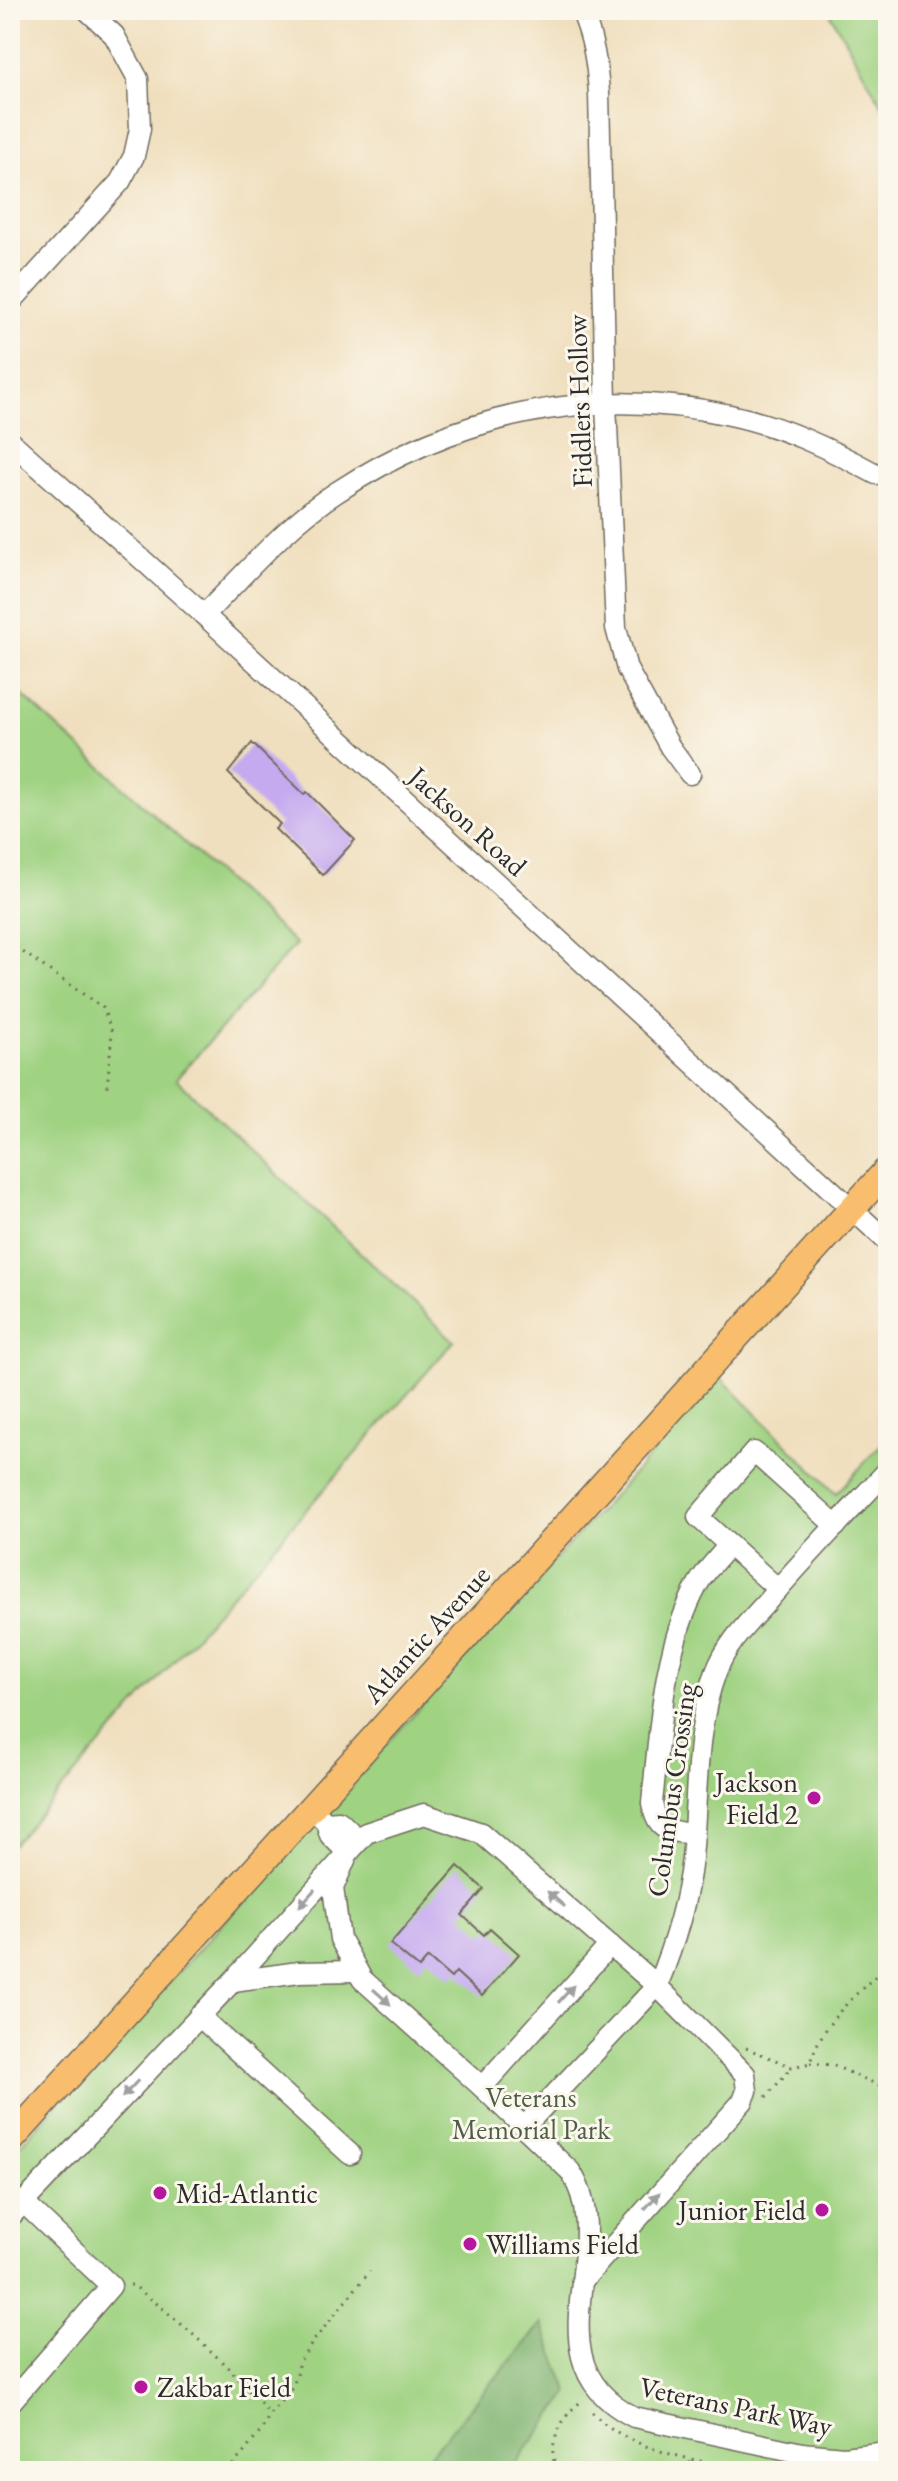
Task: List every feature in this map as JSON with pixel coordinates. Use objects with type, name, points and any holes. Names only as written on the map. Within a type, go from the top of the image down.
[{"type":"main road","name":"Atlantic Avenue","points":[[10,2141],[319,1815],[888,1169]]},
{"type":"street","points":[[10,303],[120,182],[134,156],[140,129],[138,79],[114,35],[87,10]]},
{"type":"street","name":"Fiddlers Hollow","points":[[581,10],[596,59],[599,93],[606,403],[616,628],[627,669],[670,747],[690,774]]},
{"type":"street","points":[[204,615],[287,532],[335,493],[433,440],[478,424],[545,408],[606,403],[665,404],[733,415],[809,441],[876,474]]},
{"type":"street","name":"Jackson Road","points":[[10,441],[888,1242]]},
{"type":"street","points":[[778,1589],[698,1517],[754,1452],[836,1526]]},
{"type":"street","name":"Columbus Crossing","points":[[524,2127],[657,1986],[676,1943],[692,1862],[699,1752],[707,1700],[717,1670],[731,1643],[888,1470]]},
{"type":"street","points":[[694,1834],[662,1828],[655,1818],[652,1803],[663,1697],[687,1610],[699,1583],[729,1545]]},
{"type":"street","points":[[10,2403],[111,2286],[17,2210],[233,1981],[366,1833],[424,1814],[481,1833],[657,1986],[745,2074],[747,2091],[743,2101],[582,2281]]},
{"type":"street","points":[[319,1815],[330,1835],[354,1847]]},
{"type":"street","name":"Veterans Park Way","points":[[354,1847],[333,1888],[340,1939],[362,1979],[482,2087],[570,2171],[579,2185],[585,2241],[579,2308],[581,2359],[590,2380],[616,2408],[634,2417],[802,2453],[843,2457],[888,2452]]},
{"type":"street","points":[[482,2087],[610,1945]]},
{"type":"street","points":[[233,1981],[299,1972],[357,1971]]},
{"type":"street","points":[[199,2016],[350,2154]]},
{"type":"path","points":[[10,943],[103,1008],[112,1032],[107,1088]]},
{"type":"path","points":[[810,2063],[828,2025],[888,1965]]},
{"type":"path","points":[[737,2044],[792,2067],[810,2063],[832,2065],[888,2089]]},
{"type":"path","points":[[227,2471],[289,2392],[297,2377],[298,2364],[315,2339],[370,2271]]},
{"type":"path","points":[[111,2286],[133,2285],[160,2306],[212,2349],[270,2414]]},
{"type":"path","points":[[554,2461],[553,2446],[562,2427],[572,2408],[583,2401]]},
{"type":"path","points":[[687,2471],[691,2458],[747,2471]]},
{"type":"path","points":[[495,2471],[508,2464]]},
{"type":"green space","points":[[828,10],[888,10],[888,116]]},
{"type":"green space","points":[[10,684],[296,944],[176,1079],[454,1341],[10,1848]]},
{"type":"green space","name":"Veterans Memorial Park","points":[[721,1378],[836,1494],[888,1437],[888,2471],[10,2471],[10,2156]]},
{"type":"green space","points":[[542,2324],[569,2393],[510,2471],[416,2471]]},
{"type":"building","points":[[252,743],[355,840],[323,875],[275,829],[280,824],[228,773]]},
{"type":"building","points":[[458,1866],[484,1889],[462,1915],[484,1935],[490,1928],[519,1954],[482,1996],[456,1972],[451,1978],[428,1958],[419,1968],[390,1944]]},
{"type":"place","name":"Jackson Field 2","points":[[814,1798]]},
{"type":"place","name":"Mid-Atlantic","points":[[160,2193]]},
{"type":"place","name":"Junior Field","points":[[822,2210]]},
{"type":"place","name":"Williams Field","points":[[470,2244]]},
{"type":"place","name":"Zakbar Field","points":[[141,2387]]}]
